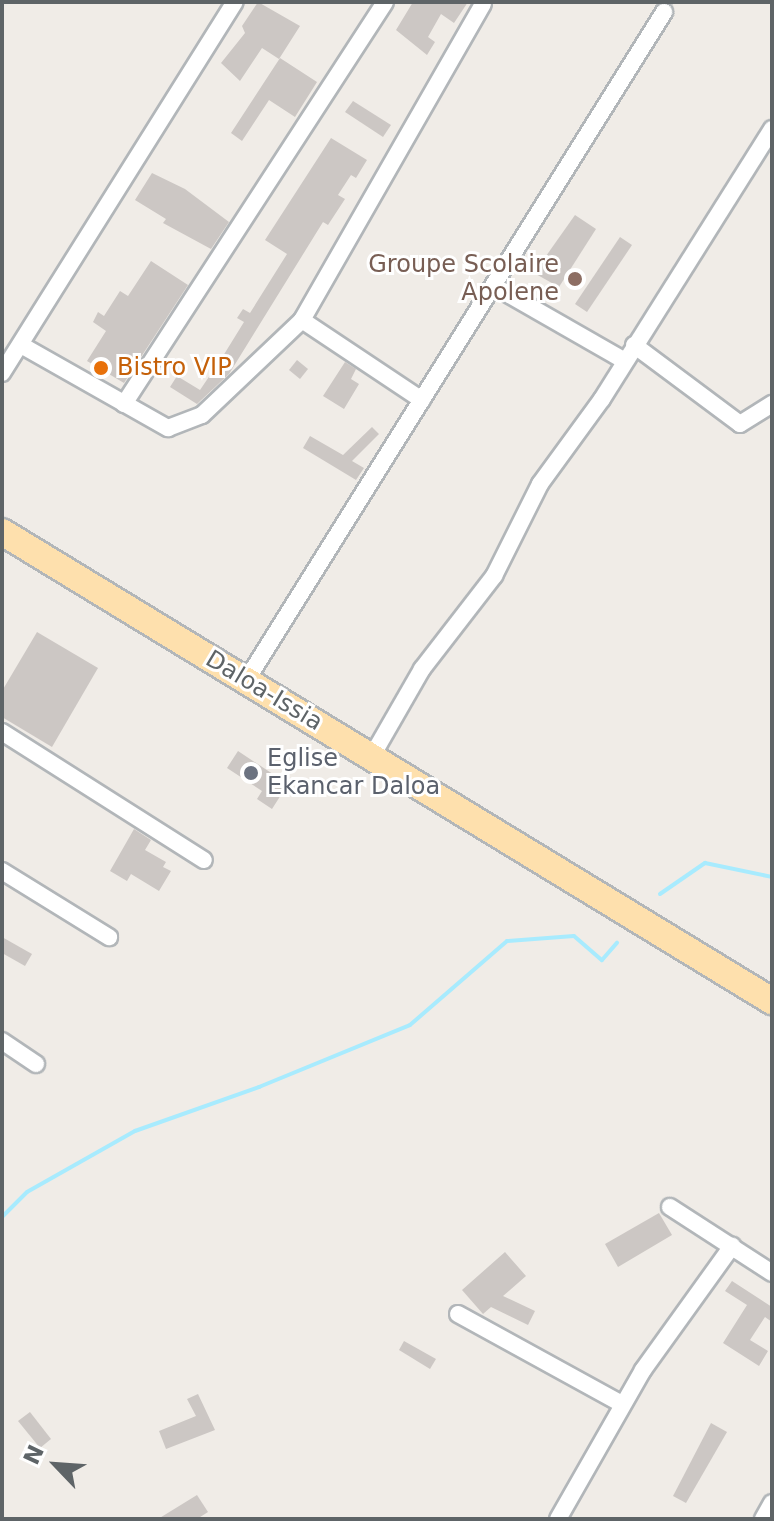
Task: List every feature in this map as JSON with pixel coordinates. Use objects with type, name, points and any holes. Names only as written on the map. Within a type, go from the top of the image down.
[{"type":"main road","name":"Daloa-Issia","points":[[2,532],[772,1001]]},
{"type":"street","points":[[2,373],[235,2]]},
{"type":"street","points":[[124,404],[385,2]]},
{"type":"street","points":[[21,345],[168,428],[185,425],[202,415],[302,320],[483,4]]},
{"type":"street","points":[[246,681],[664,12]]},
{"type":"street","points":[[372,756],[422,669],[494,576],[540,484],[625,361],[772,129]]},
{"type":"street","points":[[494,286],[625,361]]},
{"type":"street","points":[[302,320],[422,400]]},
{"type":"street","points":[[634,345],[740,424],[772,404]]},
{"type":"street","points":[[2,732],[204,860]]},
{"type":"street","points":[[2,871],[109,937]]},
{"type":"street","points":[[2,1041],[36,1064]]},
{"type":"street","points":[[670,1207],[772,1273]]},
{"type":"street","points":[[558,1519],[622,1404],[732,1246]]},
{"type":"street","points":[[458,1314],[622,1404]]},
{"type":"street","points":[[763,1519],[772,1503]]},
{"type":"building","points":[[258,2],[300,26],[279,59],[262,48],[240,81],[221,63],[245,33],[242,26]]},
{"type":"building","points":[[413,2],[468,2],[454,23],[441,14],[428,37],[435,42],[427,55],[396,30]]},
{"type":"building","points":[[280,58],[317,82],[295,117],[269,100],[242,141],[231,133]]},
{"type":"building","points":[[353,101],[391,125],[383,137],[345,112]]},
{"type":"building","points":[[331,138],[367,160],[356,178],[351,175],[338,195],[345,199],[328,225],[323,222],[229,374],[197,404],[170,387],[177,376],[200,390],[223,356],[244,322],[237,318],[243,309],[250,313],[287,254],[265,240]]},
{"type":"building","points":[[152,173],[185,189],[229,222],[211,249],[163,223],[166,219],[135,200]]},
{"type":"building","points":[[575,215],[596,229],[559,287],[534,273]]},
{"type":"building","points":[[620,237],[632,245],[587,312],[575,304]]},
{"type":"building","points":[[151,261],[188,285],[124,383],[87,361],[106,331],[93,322],[98,312],[104,316],[120,291],[128,296]]},
{"type":"building","points":[[297,360],[308,369],[300,379],[289,370]]},
{"type":"building","points":[[345,362],[356,369],[351,379],[359,384],[344,409],[323,396]]},
{"type":"building","points":[[372,427],[379,434],[352,461],[364,468],[356,480],[303,448],[310,436],[343,455]]},
{"type":"building","points":[[37,632],[98,668],[52,747],[2,717],[2,691]]},
{"type":"building","points":[[238,751],[288,784],[272,809],[257,799],[262,791],[227,768]]},
{"type":"building","points":[[134,829],[151,840],[145,850],[166,862],[163,867],[171,871],[159,891],[131,874],[127,881],[110,871]]},
{"type":"building","points":[[2,937],[32,954],[25,966],[2,953]]},
{"type":"building","points":[[659,1213],[672,1235],[618,1267],[605,1244]]},
{"type":"building","points":[[505,1252],[526,1276],[503,1296],[535,1311],[528,1325],[491,1307],[483,1314],[462,1290]]},
{"type":"building","points":[[732,1281],[772,1307],[772,1322],[765,1317],[750,1340],[768,1351],[759,1366],[723,1343],[747,1305],[725,1291]]},
{"type":"building","points":[[404,1341],[436,1359],[430,1369],[399,1350]]},
{"type":"building","points":[[198,1394],[215,1430],[166,1449],[159,1431],[196,1416],[187,1399]]},
{"type":"building","points":[[30,1412],[51,1439],[40,1448],[18,1421]]},
{"type":"building","points":[[711,1423],[727,1432],[686,1503],[673,1496]]},
{"type":"building","points":[[197,1495],[208,1512],[197,1519],[158,1519]]},
{"type":"waterway","points":[[660,894],[705,863],[772,877]]},
{"type":"waterway","points":[[2,1217],[27,1192],[135,1131],[259,1087],[410,1025],[507,941],[574,936],[602,960],[617,943]]},
{"type":"place","name":"Groupe Scolaire Apolene","points":[[575,279]]},
{"type":"place","name":"Bistro VIP","points":[[101,368]]},
{"type":"place","name":"Eglise Ekancar Daloa","points":[[251,773]]}]
